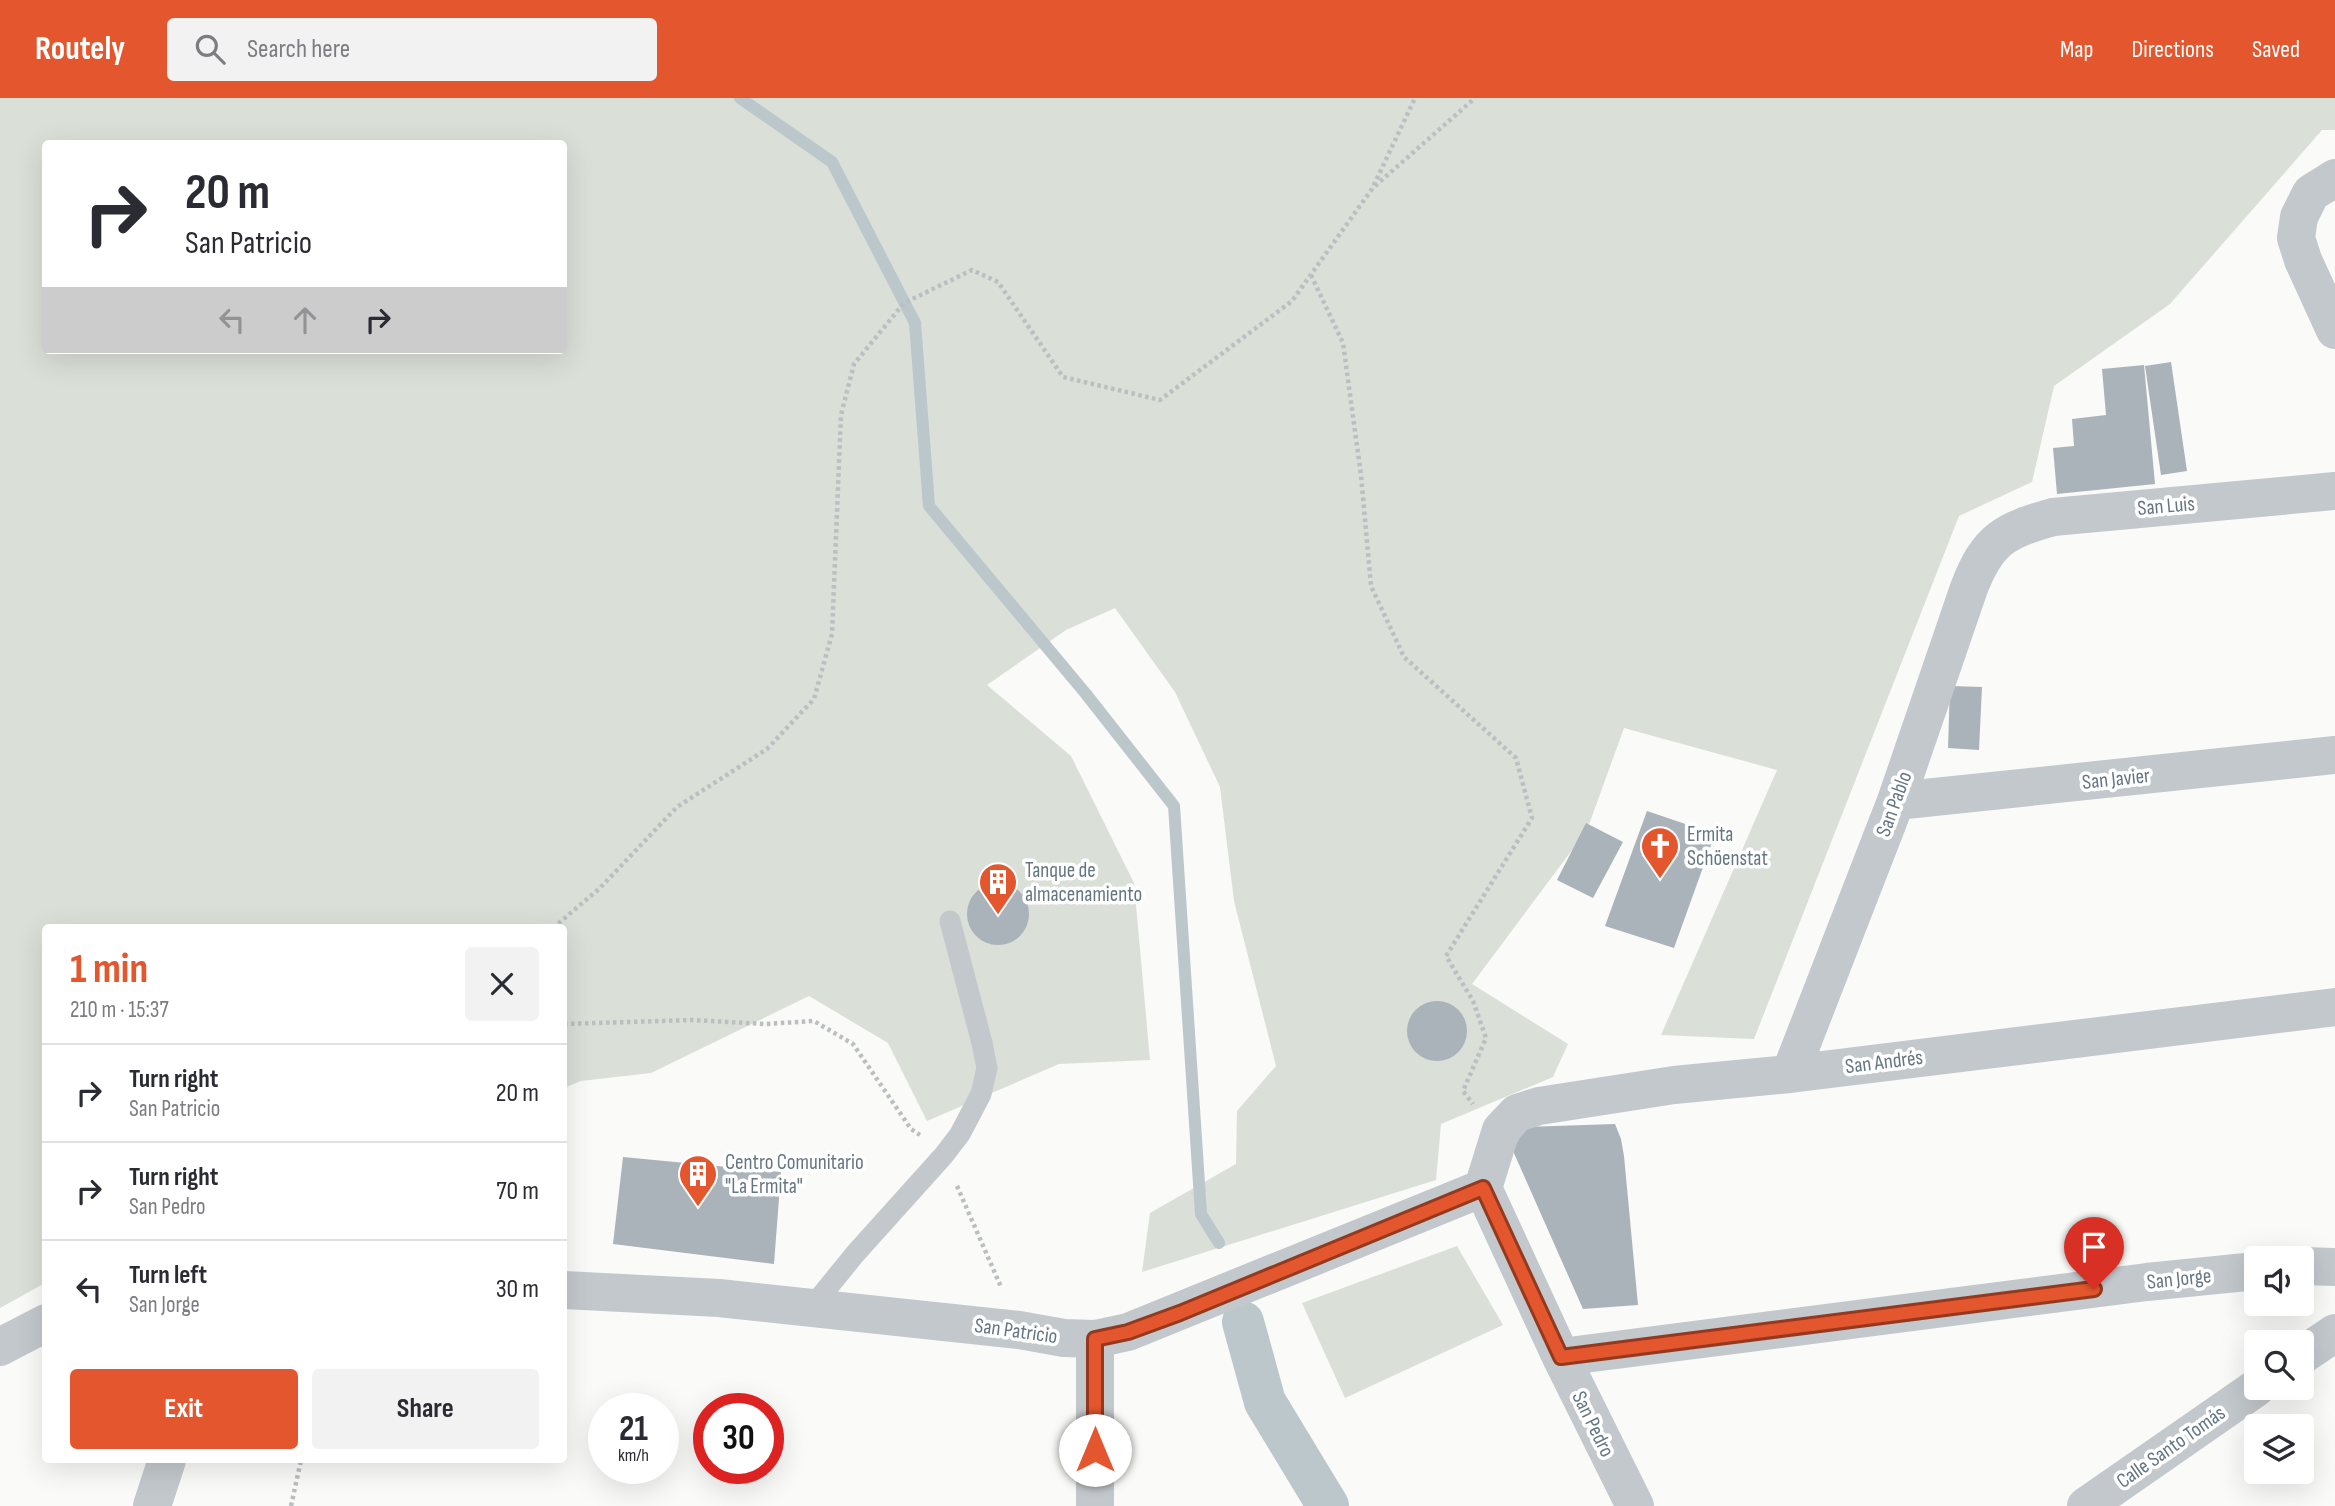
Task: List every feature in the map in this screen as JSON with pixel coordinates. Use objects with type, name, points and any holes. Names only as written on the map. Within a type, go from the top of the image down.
[{"type":"street","points":[[2323,185],[2299,217],[2296,238],[2303,260],[2335,330]]},
{"type":"street","name":"San Luis","points":[[2001,537],[2053,517],[2335,491]]},
{"type":"street","name":"San Pablo","points":[[1790,1074],[1896,801],[1978,565],[2001,537]]},
{"type":"street","name":"San Javier","points":[[1896,801],[2335,755]]},
{"type":"street","name":"San Andrés","points":[[1501,1130],[1517,1113],[1549,1104],[1674,1085],[1790,1074],[2335,1007]]},
{"type":"street","points":[[1483,1188],[1501,1130]]},
{"type":"street","name":"San Patricio","points":[[567,1290],[719,1298],[1019,1330],[1064,1338],[1095,1339],[1128,1332],[1180,1313],[1483,1188]]},
{"type":"street","name":"San Pedro","points":[[1483,1188],[1561,1357],[1635,1506]]},
{"type":"street","points":[[2314,1266],[2335,1267]]},
{"type":"street","name":"San Jorge","points":[[1561,1357],[2147,1282],[2244,1272]]},
{"type":"street","points":[[0,1347],[42,1325]]},
{"type":"street","points":[[2314,1347],[2335,1333]]},
{"type":"street","points":[[1095,1339],[1096,1506]]},
{"type":"street","name":"Calle Santo Tomás","points":[[2085,1506],[2244,1396]]},
{"type":"street","points":[[152,1506],[166,1463]]},
{"type":"lane","points":[[812,1307],[855,1254],[944,1155],[973,1112],[981,1094],[986,1068],[982,1043],[950,920]]},
{"type":"path","points":[[558,924],[600,888],[677,807],[767,749],[814,699],[832,635],[841,415],[854,364],[904,303],[972,270],[998,282],[1063,377],[1160,400],[1292,301],[1372,189],[1415,98]]},
{"type":"path","points":[[1372,189],[1475,98]]},
{"type":"path","points":[[1311,275],[1343,343],[1361,475],[1371,586],[1404,657],[1516,758],[1532,818],[1446,956],[1473,1001],[1486,1038],[1463,1091],[1501,1130]]},
{"type":"path","points":[[567,1024],[692,1020],[765,1024],[814,1021],[853,1044],[911,1129],[944,1155],[1019,1330]]},
{"type":"path","points":[[291,1506],[300,1463]]},
{"type":"shaded area","points":[[0,98],[2335,98],[2335,130],[2322,130],[2170,304],[2054,386],[2032,482],[1959,516],[1754,1039],[1661,1035],[1777,770],[1624,728],[1587,830],[1472,984],[1568,1044],[1553,1077],[1441,1124],[1436,1180],[1142,1272],[1150,1213],[1236,1164],[1237,1111],[1276,1066],[1234,901],[1220,787],[1175,692],[1115,608],[1066,630],[987,685],[1071,756],[1134,883],[1150,1060],[1059,1064],[927,1121],[888,1043],[809,996],[651,1073],[581,1081],[567,1087],[567,924],[42,924],[42,1285],[0,1308]]},
{"type":"shaded area","points":[[1457,1246],[1503,1325],[1345,1398],[1302,1303]]},
{"type":"building","points":[[2171,362],[2187,471],[2161,475],[2145,366]]},
{"type":"building","points":[[2144,365],[2155,484],[2057,494],[2053,448],[2074,446],[2072,419],[2106,415],[2102,369]]},
{"type":"building","points":[[1950,686],[1982,687],[1979,750],[1948,748]]},
{"type":"building","name":"Ermita Schöenstat","points":[[1647,811],[1715,834],[1674,948],[1605,926]]},
{"type":"building","points":[[1586,823],[1623,842],[1593,898],[1557,880]]},
{"type":"building","name":"Tanque de almacenamiento","points":[[998,883],[1010,885],[1020,892],[1027,902],[1027,926],[1020,936],[1010,943],[998,945],[986,943],[976,936],[969,926],[967,914],[969,902],[976,892],[986,885]]},
{"type":"building","points":[[1437,1001],[1454,1006],[1462,1014],[1467,1031],[1462,1048],[1454,1056],[1437,1061],[1420,1056],[1412,1048],[1407,1031],[1412,1014],[1420,1006]]},
{"type":"building","points":[[1615,1124],[1624,1156],[1638,1305],[1583,1309],[1513,1151],[1524,1127]]},
{"type":"building","name":"Centro Comunitario \"La Ermita\"","points":[[623,1157],[781,1172],[774,1264],[613,1244]]},
{"type":"waterway","points":[[740,98],[832,162],[915,323],[929,506],[1086,694],[1174,806],[1201,1214],[1219,1243]]},
{"type":"waterway","points":[[1243,1322],[1265,1402],[1328,1506]]},
{"type":"place","name":"Ermita Schöenstat","points":[[1660,880]]},
{"type":"place","name":"Tanque de almacenamiento","points":[[998,916]]},
{"type":"place","name":"Centro Comunitario \"La Ermita\"","points":[[698,1208]]},
{"type":"route","points":[[1095,1450],[1095,1339],[1128,1332],[1180,1313],[1483,1188],[1561,1357],[2094,1289]]}]
